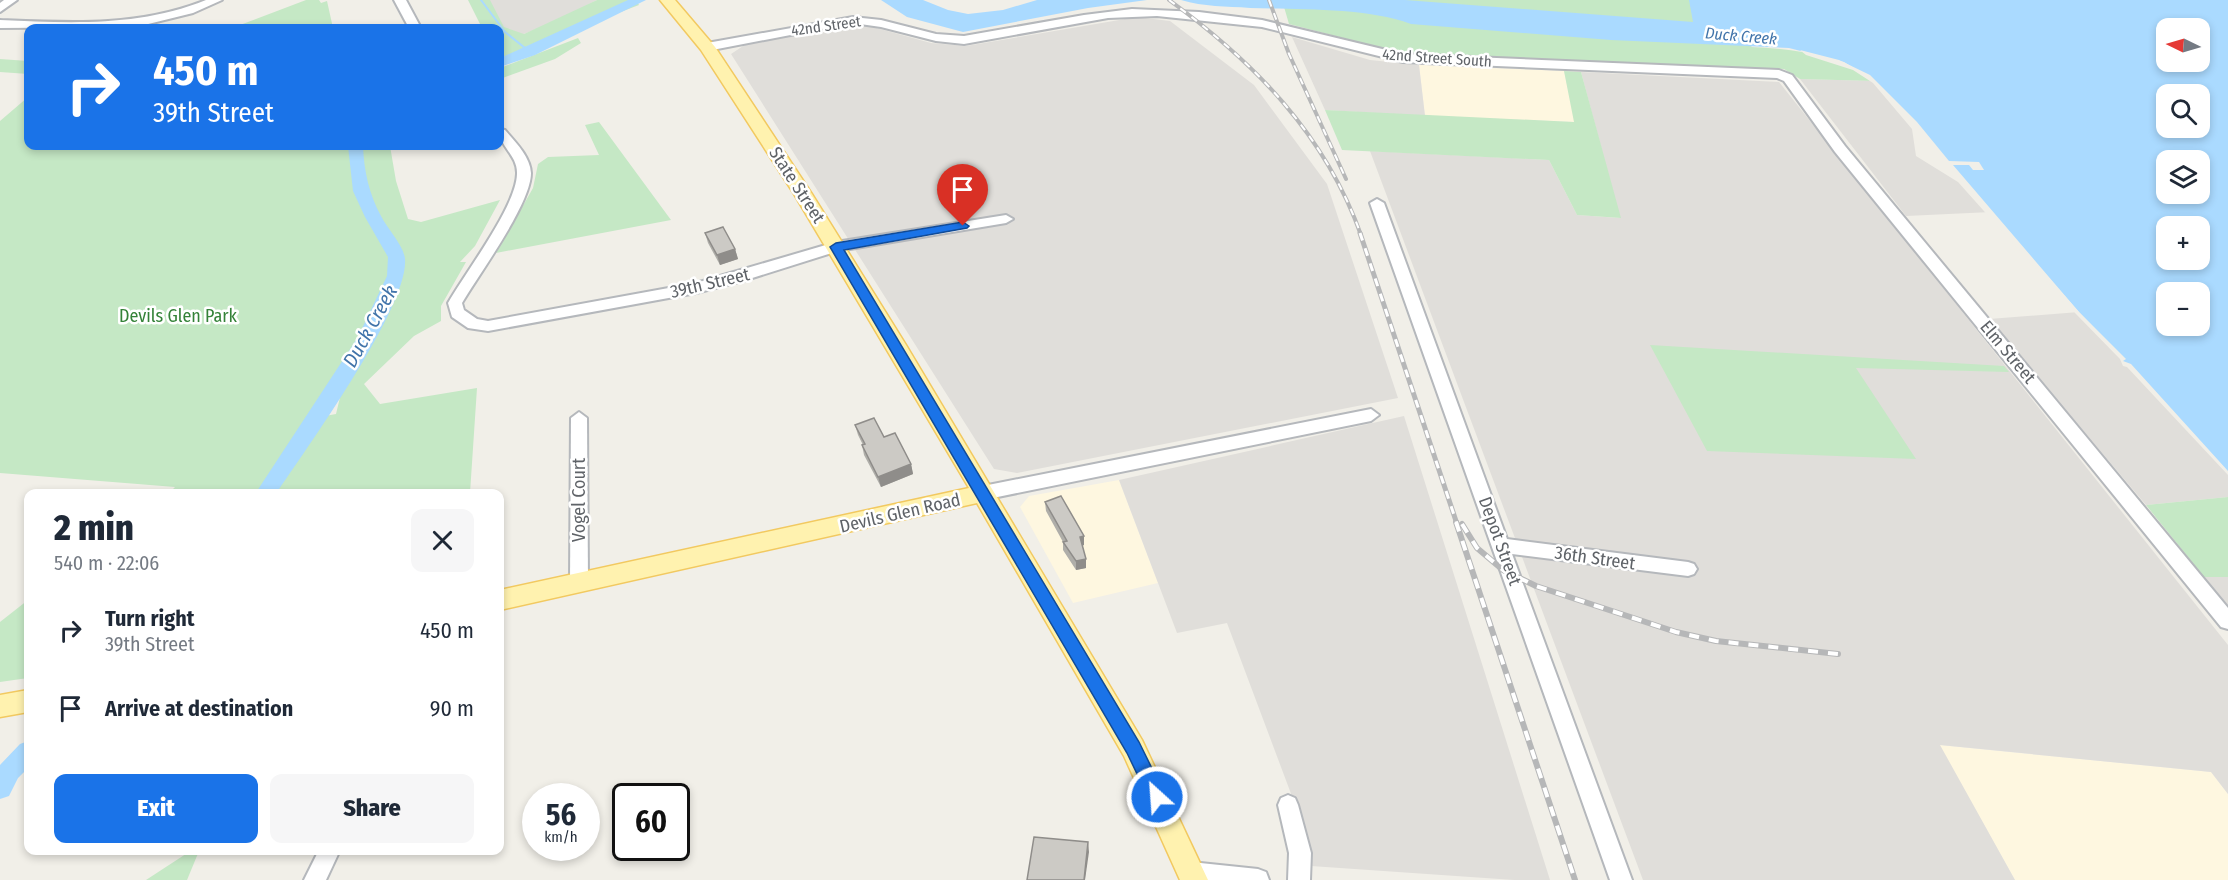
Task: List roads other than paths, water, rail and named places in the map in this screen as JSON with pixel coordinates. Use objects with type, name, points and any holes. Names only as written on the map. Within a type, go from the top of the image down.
[{"type":"main road","name":"State Street","points":[[670,3],[707,48],[836,247],[1133,748],[1193,876]]},
{"type":"main road","name":"Devils Glen Road","points":[[504,599],[983,494]]},
{"type":"main road","points":[[0,706],[24,702]]},
{"type":"street","points":[[0,9],[11,0]]},
{"type":"street","points":[[139,24],[173,16],[216,0]]},
{"type":"street","points":[[400,0],[413,24]]},
{"type":"street","name":"42nd Street South","points":[[1086,18],[1157,12],[1251,23],[1324,37],[1384,56],[1779,74],[1791,81]]},
{"type":"street","name":"42nd Street","points":[[707,48],[853,20],[873,20],[941,40],[999,34],[1086,18]]},
{"type":"street","points":[[0,24],[24,25]]},
{"type":"street","name":"Elm Street","points":[[1791,81],[1847,157],[2228,621]]},
{"type":"street","name":"39th Street","points":[[504,138],[521,158],[525,174],[519,195],[455,303],[457,313],[473,324],[488,326],[696,288],[741,277],[836,247],[1006,219]]},
{"type":"street","name":"Depot Street","points":[[1377,203],[1621,880]]},
{"type":"street","name":"Devils Glen Road","points":[[983,494],[1371,415]]},
{"type":"street","name":"Vogel Court","points":[[579,418],[579,583]]},
{"type":"street","name":"36th Street","points":[[1501,545],[1688,569]]},
{"type":"street","points":[[1288,805],[1300,853],[1299,880]]},
{"type":"street","points":[[315,880],[328,855]]},
{"type":"street","points":[[1193,876],[1258,880]]},
{"type":"water","points":[[881,0],[923,0],[948,10],[968,14],[1003,10],[1037,0],[1147,0],[1088,8],[963,32],[907,17]]},
{"type":"water","points":[[1181,0],[1405,0],[1693,22],[1689,0],[2228,0],[2228,472],[2129,364],[2122,361],[2124,359],[2079,312],[1875,81],[1844,62],[1789,48],[1611,40],[1411,24],[1353,12],[1207,5]]},
{"type":"waterway","points":[[481,0],[499,24]]},
{"type":"waterway","name":"Duck Creek","points":[[504,62],[530,52],[639,0]]},
{"type":"waterway","points":[[504,31],[530,52]]},
{"type":"waterway","name":"Duck Creek","points":[[268,489],[321,411],[366,338],[384,304],[395,276],[397,257],[367,204],[358,178],[355,150]]},
{"type":"waterway","name":"Duck Creek","points":[[0,788],[10,770],[24,756]]},
{"type":"railway","points":[[1169,0],[1230,49],[1283,103],[1328,164],[1346,198],[1361,235]]},
{"type":"railway","points":[[1269,0],[1289,54],[1346,179]]},
{"type":"railway","points":[[1360,233],[1457,524]]},
{"type":"railway","points":[[1456,522],[1575,880]]},
{"type":"railway","points":[[1462,524],[1477,548],[1503,570],[1536,586],[1676,632],[1716,641],[1838,654]]},
{"type":"park label","name":"Devils Glen Park","points":[[178,316]]}]
